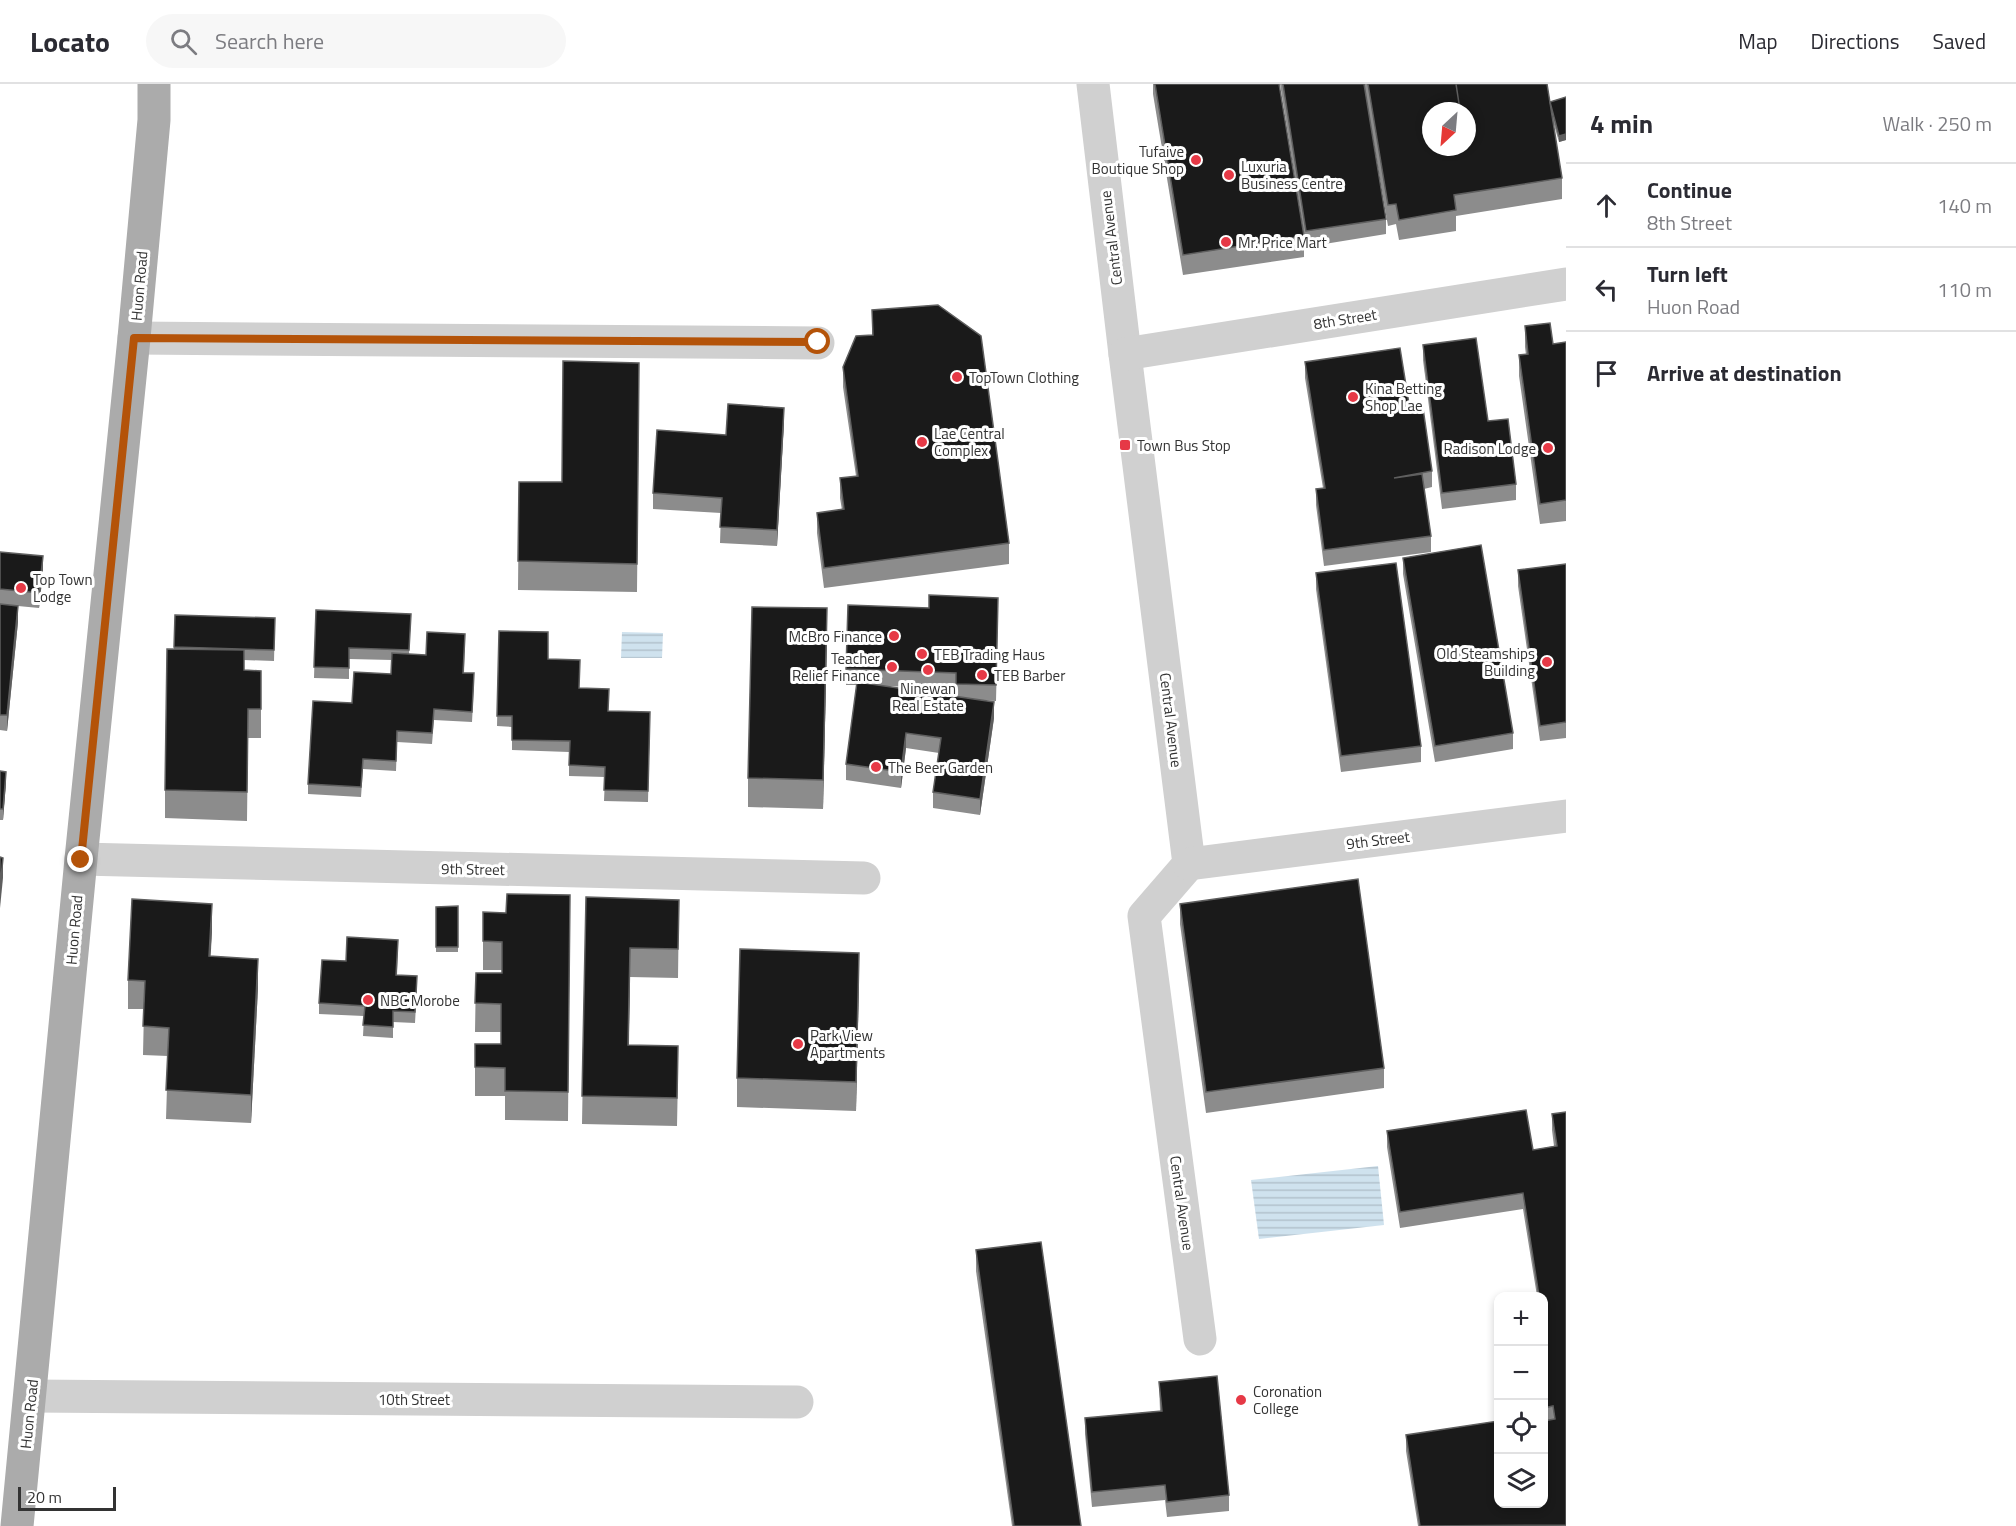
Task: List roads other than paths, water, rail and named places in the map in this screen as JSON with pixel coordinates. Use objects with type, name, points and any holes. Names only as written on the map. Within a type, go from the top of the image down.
[{"type":"main road","name":"Huon Road","points":[[17,1526],[134,338],[153,120],[154,84]]},
{"type":"main road","name":"Huon Road","points":[[153,120],[160,84]]},
{"type":"street","points":[[1093,84],[1098,84]]},
{"type":"street","name":"Central Avenue","points":[[1093,84],[1190,864],[1144,916],[1200,1339]]},
{"type":"street","name":"8th Street","points":[[1125,354],[1566,284]]},
{"type":"street","points":[[134,338],[818,342]]},
{"type":"street","name":"9th Street","points":[[1190,864],[1566,816]]},
{"type":"street","name":"9th Street","points":[[81,860],[864,878]]},
{"type":"street","name":"10th Street","points":[[31,1396],[797,1402]]},
{"type":"water","points":[[622,632],[663,633],[662,658],[621,658]]},
{"type":"water","points":[[1378,1166],[1384,1225],[1259,1239],[1251,1180]]},
{"type":"place","name":"Tufaive Boutique Shop","points":[[1196,160]]},
{"type":"place","name":"Luxuria Business Centre","points":[[1229,175]]},
{"type":"place","name":"Mr. Price Mart","points":[[1226,242]]},
{"type":"place","name":"TopTown Clothing","points":[[957,377]]},
{"type":"place","name":"Kina Betting Shop Lae","points":[[1353,397]]},
{"type":"place","name":"Lae Central Complex","points":[[922,442]]},
{"type":"place","name":"Town Bus Stop","points":[[1125,445]]},
{"type":"place","name":"Radison Lodge","points":[[1548,448]]},
{"type":"place","name":"Top Town Lodge","points":[[21,588]]},
{"type":"place","name":"McBro Finance","points":[[894,636]]},
{"type":"place","name":"TEB Trading Haus","points":[[922,654]]},
{"type":"place","name":"Old Steamships Building","points":[[1547,662]]},
{"type":"place","name":"Teacher Relief Finance","points":[[892,667]]},
{"type":"place","name":"Ninewan Real Estate","points":[[928,670]]},
{"type":"place","name":"TEB Barber","points":[[982,675]]},
{"type":"place","name":"The Beer Garden","points":[[876,767]]},
{"type":"place","name":"NBC Morobe","points":[[368,1000]]},
{"type":"place","name":"Park View Apartments","points":[[798,1044]]},
{"type":"place","name":"Coronation College","points":[[1241,1400]]}]
